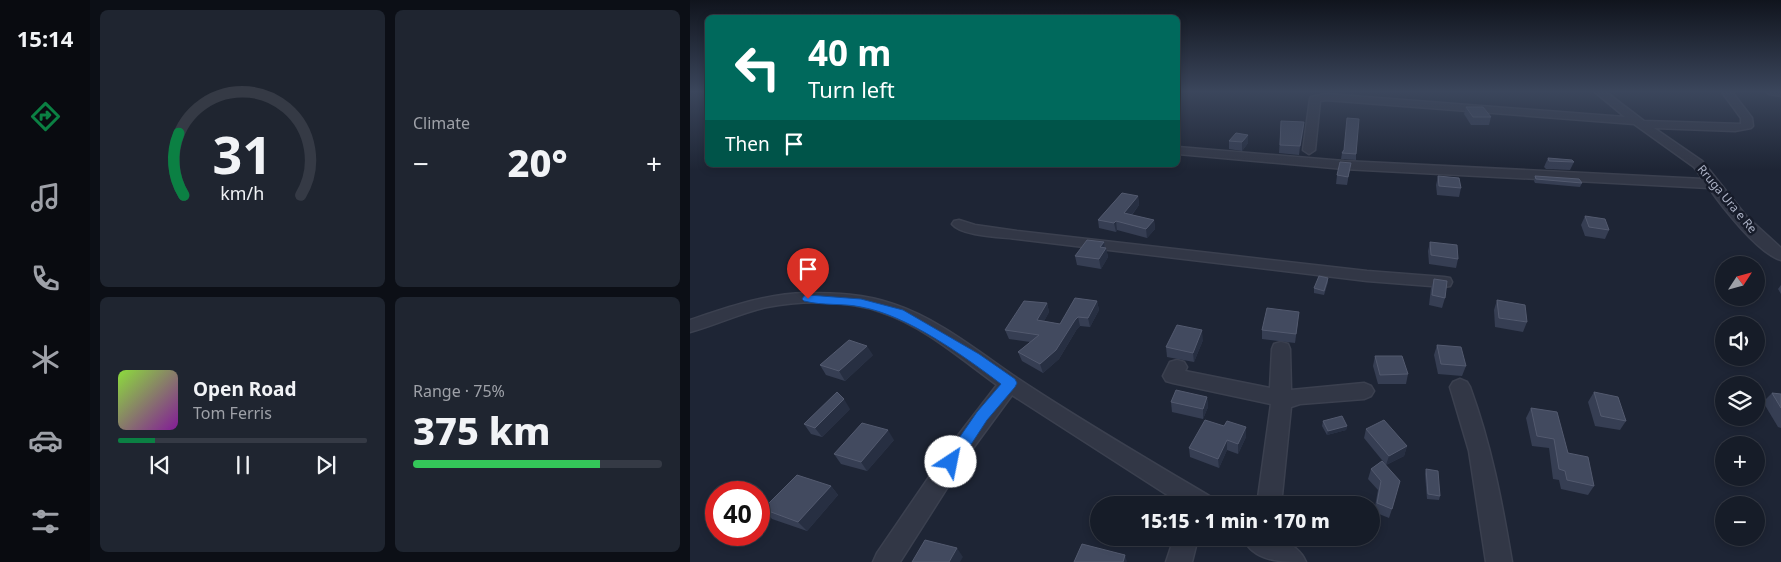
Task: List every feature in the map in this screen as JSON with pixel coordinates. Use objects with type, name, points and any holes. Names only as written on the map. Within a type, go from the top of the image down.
[{"type":"street","points":[[1309,150],[1313,118]]},
{"type":"street","points":[[1590,118],[1735,128],[1747,126],[1746,118]]},
{"type":"street","name":"Rruga Ura e Re","points":[[1634,118],[1698,164],[1741,219],[1767,244],[1781,254]]},
{"type":"street","points":[[1180,152],[1344,165],[1714,184]]},
{"type":"street","points":[[959,224],[972,229],[1017,235],[1367,276],[1444,282]]},
{"type":"street","points":[[690,326],[776,300],[808,299],[861,303],[899,312],[974,357],[1010,383],[1186,496]]},
{"type":"street","points":[[1281,349],[1280,388],[1285,401]]},
{"type":"street","points":[[1177,367],[1174,376],[1277,397],[1285,401]]},
{"type":"street","points":[[886,562],[982,416],[1010,383]]},
{"type":"street","points":[[1460,387],[1482,462],[1499,562]]},
{"type":"street","points":[[1270,496],[1282,404],[1288,398],[1364,390]]},
{"type":"street","points":[[1179,562],[1184,546]]},
{"type":"street","points":[[1270,546],[1293,562]]},
{"type":"building","points":[[1347,118],[1359,119],[1356,154],[1342,153],[1344,150]]},
{"type":"building","points":[[1281,121],[1304,122],[1300,146],[1280,145]]},
{"type":"building","points":[[1236,133],[1248,135],[1242,142],[1229,141]]},
{"type":"building","points":[[1548,158],[1572,160],[1574,162],[1549,161]]},
{"type":"building","points":[[1340,162],[1351,163],[1348,177],[1337,175]]},
{"type":"building","points":[[1438,176],[1459,178],[1461,188],[1439,186]]},
{"type":"building","points":[[1535,176],[1579,179],[1582,183],[1536,179]]},
{"type":"building","points":[[1122,193],[1138,196],[1124,213],[1154,220],[1146,229],[1116,221],[1114,223],[1098,220]]},
{"type":"building","points":[[1585,216],[1605,219],[1609,230],[1589,227]]},
{"type":"building","points":[[1087,240],[1104,242],[1100,247],[1106,248],[1099,259],[1075,256]]},
{"type":"building","points":[[1430,242],[1457,245],[1458,259],[1431,255]]},
{"type":"building","points":[[1319,276],[1328,278],[1324,291],[1314,288]]},
{"type":"building","points":[[1434,279],[1447,281],[1445,298],[1432,295]]},
{"type":"building","points":[[1075,298],[1097,301],[1088,318],[1078,317],[1075,320],[1056,350],[1040,364],[1018,352],[1039,335],[1005,330],[1024,301],[1047,303],[1037,320],[1060,324]]},
{"type":"building","points":[[1497,300],[1525,305],[1527,322],[1499,318]]},
{"type":"building","points":[[1267,308],[1299,312],[1296,334],[1262,330]]},
{"type":"building","points":[[1177,325],[1202,330],[1193,353],[1166,347]]},
{"type":"building","points":[[849,340],[867,346],[839,371],[820,365]]},
{"type":"building","points":[[1437,345],[1461,347],[1466,366],[1441,364]]},
{"type":"building","points":[[1375,356],[1402,356],[1408,374],[1380,375]]},
{"type":"building","points":[[1176,390],[1207,397],[1203,409],[1171,402]]},
{"type":"building","points":[[837,392],[844,399],[815,428],[804,424]]},
{"type":"building","points":[[1594,392],[1618,397],[1626,421],[1601,416]]},
{"type":"building","points":[[1772,393],[1781,394],[1781,408]]},
{"type":"building","points":[[1531,408],[1557,412],[1568,453],[1588,457],[1594,486],[1567,480],[1565,471],[1559,469],[1554,439],[1537,436]]},
{"type":"building","points":[[1342,416],[1347,426],[1328,431],[1323,421]]},
{"type":"building","points":[[1205,420],[1224,426],[1227,421],[1246,427],[1238,444],[1227,440],[1218,459],[1189,448]]},
{"type":"building","points":[[1384,420],[1407,446],[1389,456],[1366,429]]},
{"type":"building","points":[[862,423],[888,430],[861,462],[834,454]]},
{"type":"building","points":[[1382,461],[1400,481],[1392,509],[1380,504],[1380,496],[1378,496],[1381,481],[1371,469]]},
{"type":"building","points":[[1426,469],[1438,471],[1440,496],[1428,494]]},
{"type":"building","points":[[797,475],[831,486],[798,522],[770,512],[770,502]]},
{"type":"building","points":[[925,540],[957,548],[949,562],[912,562]]},
{"type":"building","points":[[1082,544],[1125,555],[1123,562],[1074,562]]},
{"type":"route","points":[[808,299],[861,303],[899,312],[974,357],[1010,383],[982,416],[951,462]]}]
